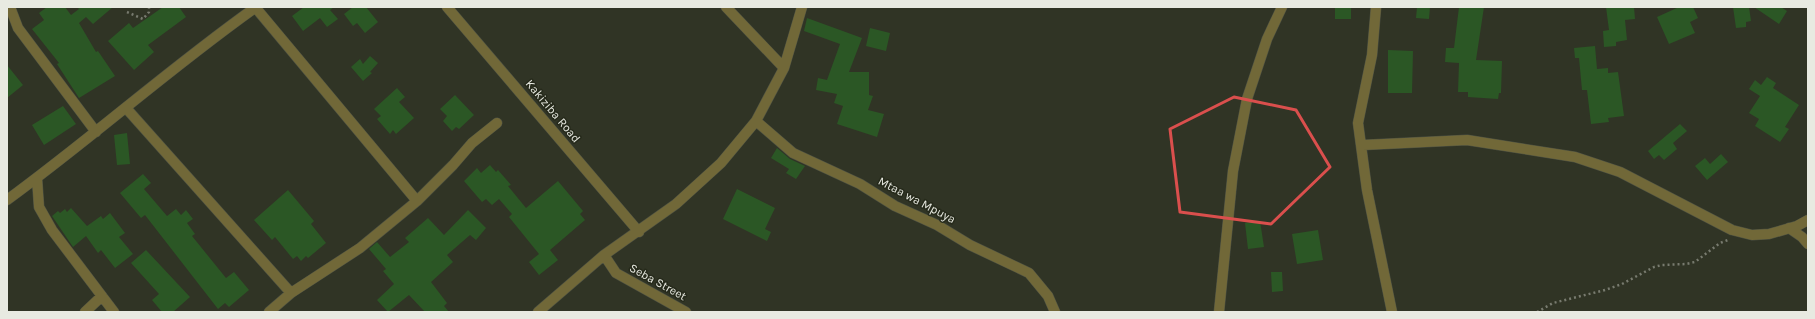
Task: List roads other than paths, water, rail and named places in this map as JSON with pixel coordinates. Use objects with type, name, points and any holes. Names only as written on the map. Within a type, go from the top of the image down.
[{"type":"street","points":[[7,9],[10,7],[18,28],[96,132]]},
{"type":"street","points":[[7,200],[96,132],[204,44],[256,7],[416,201]]},
{"type":"street","name":"Kakiziba Road","points":[[447,7],[639,232]]},
{"type":"street","points":[[726,7],[784,68]]},
{"type":"street","points":[[538,312],[604,255],[639,232],[676,204],[721,163],[756,121],[784,68],[802,7]]},
{"type":"street","points":[[1219,312],[1233,171],[1247,99],[1267,39],[1282,7]]},
{"type":"street","points":[[1376,7],[1372,55],[1358,123],[1363,145],[1367,190],[1392,312]]},
{"type":"street","points":[[126,108],[291,293]]},
{"type":"street","name":"Mtaa wa Mpuya","points":[[756,121],[793,153],[860,184],[895,206],[937,225],[970,245],[1029,273],[1048,296],[1055,312]]},
{"type":"street","points":[[269,312],[291,293],[360,248],[416,201],[453,166],[472,143],[497,123]]},
{"type":"street","points":[[1363,145],[1468,140],[1575,157],[1620,172],[1732,230],[1752,235],[1768,234],[1789,228],[1808,220]]},
{"type":"street","points":[[37,178],[39,207],[52,230],[114,312]]},
{"type":"street","points":[[1789,228],[1802,237],[1808,244]]},
{"type":"street","name":"Seba Street","points":[[604,255],[616,272],[686,312]]},
{"type":"street","points":[[85,312],[102,296]]}]
